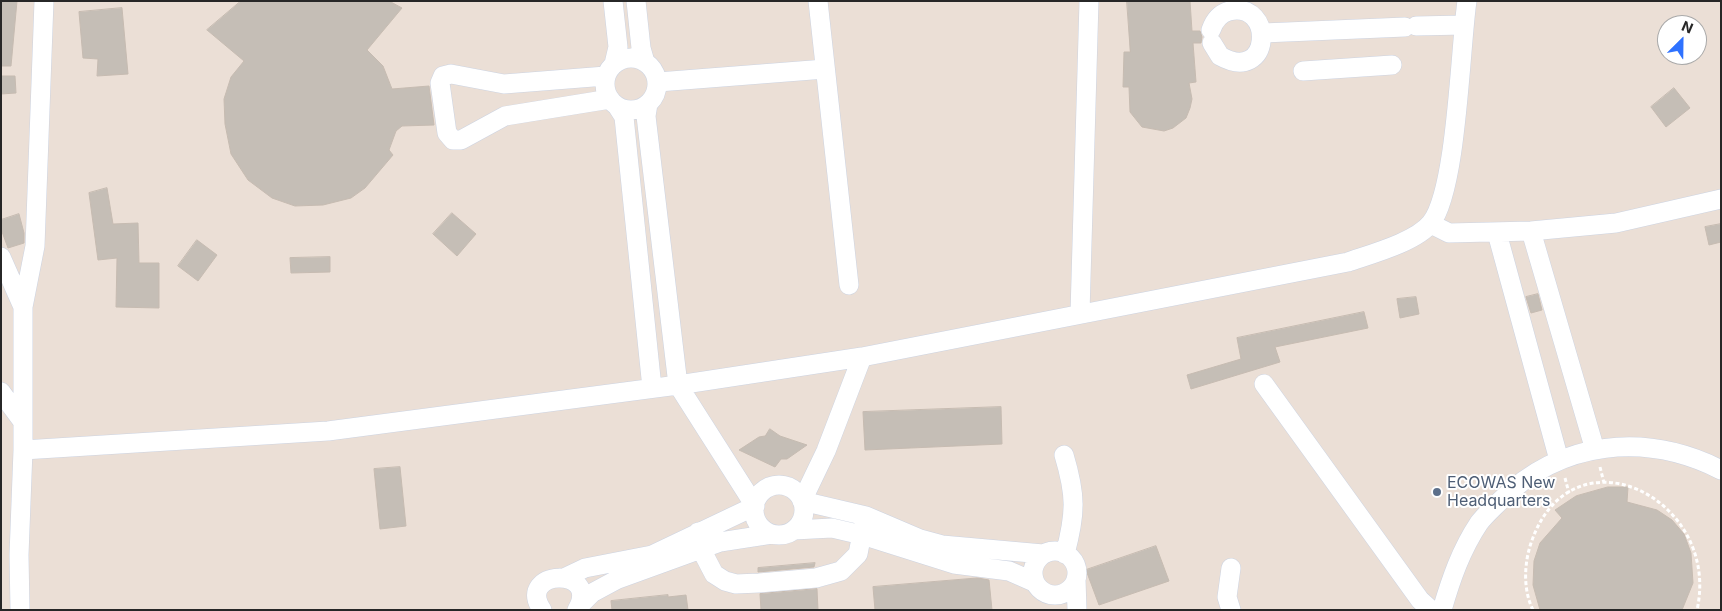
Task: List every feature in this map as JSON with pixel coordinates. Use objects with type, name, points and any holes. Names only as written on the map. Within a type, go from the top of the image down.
[{"type":"street","points":[[20,610],[19,555],[24,450],[23,307],[35,246],[44,1]]},
{"type":"street","points":[[613,1],[618,46],[605,86],[624,117],[652,388]]},
{"type":"street","points":[[636,1],[641,48],[645,62]]},
{"type":"street","points":[[818,1],[848,285]]},
{"type":"street","points":[[1080,314],[1089,1]]},
{"type":"street","points":[[24,450],[328,431],[678,385],[862,357],[1348,262],[1388,249],[1430,224],[1441,201],[1448,171],[1467,1]]},
{"type":"street","points":[[1240,10],[1256,18],[1262,33],[1259,50],[1245,61],[1236,62],[1220,56],[1212,36],[1217,18],[1224,13],[1240,10]]},
{"type":"street","points":[[1262,33],[1464,25]]},
{"type":"street","points":[[630,58],[645,62],[652,67],[658,82],[654,98],[648,104],[633,110],[614,103],[506,116],[461,140],[453,140],[447,133],[440,82],[443,76],[451,74],[504,84],[610,70],[630,58]]},
{"type":"street","points":[[1302,71],[1392,65]]},
{"type":"street","points":[[658,82],[826,69]]},
{"type":"street","points":[[504,84],[506,116]]},
{"type":"street","points":[[648,104],[646,116],[678,385],[755,506],[756,520],[766,531],[772,534]]},
{"type":"street","points":[[1430,224],[1449,233],[1531,231],[1616,223],[1721,199]]},
{"type":"street","points":[[1531,231],[1595,450]]},
{"type":"street","points":[[1497,233],[1560,460]]},
{"type":"street","points":[[1,257],[23,307]]},
{"type":"street","points":[[794,530],[803,517],[802,501],[826,451],[862,357]]},
{"type":"street","points":[[1264,384],[1420,600],[1430,610]]},
{"type":"street","points":[[1,392],[23,422]]},
{"type":"street","points":[[1442,610],[1453,570],[1480,521],[1532,473],[1560,460],[1595,450],[1622,446],[1646,446],[1675,451],[1701,460],[1721,470]]},
{"type":"street","points":[[1064,455],[1073,484],[1074,509],[1073,523],[1065,554]]},
{"type":"street","points":[[578,608],[592,593],[699,541],[755,506],[762,492],[776,486],[792,489],[802,501],[866,516],[920,539],[942,545],[1043,554],[1058,551],[1065,554],[1075,564],[1077,610]]},
{"type":"street","points":[[699,541],[714,574],[725,581],[736,584],[816,578],[841,571],[858,554],[866,516]]},
{"type":"street","points":[[542,610],[538,600],[541,587],[552,578],[566,577],[585,568],[652,555],[699,541],[787,533],[794,530],[832,528],[862,535],[954,564],[1009,571],[1040,588],[1061,595],[1073,586],[1076,579]]},
{"type":"street","points":[[1043,554],[1038,558],[1032,570],[1040,588],[1059,610]]},
{"type":"street","points":[[1231,568],[1227,597],[1231,610]]},
{"type":"street","points":[[566,577],[572,580],[580,592],[578,608]]},
{"type":"path","points":[[1602,475],[1604,483]]},
{"type":"path","points":[[1534,610],[1526,587],[1528,551],[1535,530],[1545,514],[1569,493],[1581,487],[1617,482],[1651,491]]},
{"type":"path","points":[[1567,485],[1569,493]]},
{"type":"path","points":[[1697,610],[1702,599]]},
{"type":"building","points":[[1,1],[17,1],[11,66],[1,66]]},
{"type":"building","points":[[241,1],[389,1],[402,8],[367,50],[383,66],[392,89],[429,86],[434,125],[402,126],[396,131],[389,150],[393,155],[365,188],[351,198],[323,205],[295,206],[272,198],[248,180],[231,154],[225,124],[224,99],[231,77],[244,61],[207,30]]},
{"type":"building","points":[[1127,1],[1190,1],[1192,31],[1200,31],[1202,37],[1201,43],[1193,43],[1196,82],[1189,83],[1192,99],[1186,118],[1173,128],[1164,131],[1142,127],[1130,112],[1129,87],[1123,87],[1124,52],[1130,52]]},
{"type":"building","points":[[122,8],[128,74],[97,76],[98,59],[83,58],[79,12]]},
{"type":"building","points":[[1,76],[15,76],[16,93],[1,94]]},
{"type":"building","points":[[1674,88],[1690,108],[1666,127],[1651,107]]},
{"type":"building","points":[[107,188],[113,224],[138,223],[139,263],[159,263],[159,308],[116,307],[117,258],[98,260],[89,193]]},
{"type":"building","points":[[452,213],[476,234],[457,256],[433,234]]},
{"type":"building","points":[[19,214],[24,233],[24,243],[8,248],[1,229],[1,220]]},
{"type":"building","points":[[1721,224],[1721,242],[1709,245],[1705,227]]},
{"type":"building","points":[[197,240],[217,255],[198,281],[178,266]]},
{"type":"building","points":[[330,257],[330,272],[291,273],[290,258]]},
{"type":"building","points":[[1538,294],[1542,310],[1531,313],[1526,297]]},
{"type":"building","points":[[1416,297],[1419,314],[1400,318],[1397,299]]},
{"type":"building","points":[[1364,312],[1368,328],[1275,347],[1280,362],[1191,389],[1187,375],[1241,359],[1237,338]]},
{"type":"building","points":[[1001,407],[1002,444],[865,450],[863,412]]},
{"type":"building","points":[[770,429],[780,436],[807,445],[787,459],[781,459],[775,467],[739,450],[759,437],[765,436]]},
{"type":"building","points":[[400,467],[406,526],[380,529],[374,469]]},
{"type":"building","points":[[1608,487],[1628,487],[1627,502],[1657,510],[1672,520],[1684,534],[1691,553],[1693,583],[1682,610],[1540,610],[1533,585],[1534,561],[1540,543],[1562,518],[1555,510],[1576,496]]},
{"type":"building","points":[[1156,546],[1169,581],[1099,605],[1086,570]]},
{"type":"building","points":[[815,563],[814,567],[758,572],[758,568]]},
{"type":"building","points":[[978,578],[989,580],[992,610],[875,610],[873,587]]},
{"type":"building","points":[[817,589],[818,610],[761,610],[760,594]]},
{"type":"building","points":[[668,595],[668,597],[686,595],[688,610],[612,610],[611,601]]},
{"type":"place","name":"ECOWAS New Headquarters","points":[[1437,492]]}]
